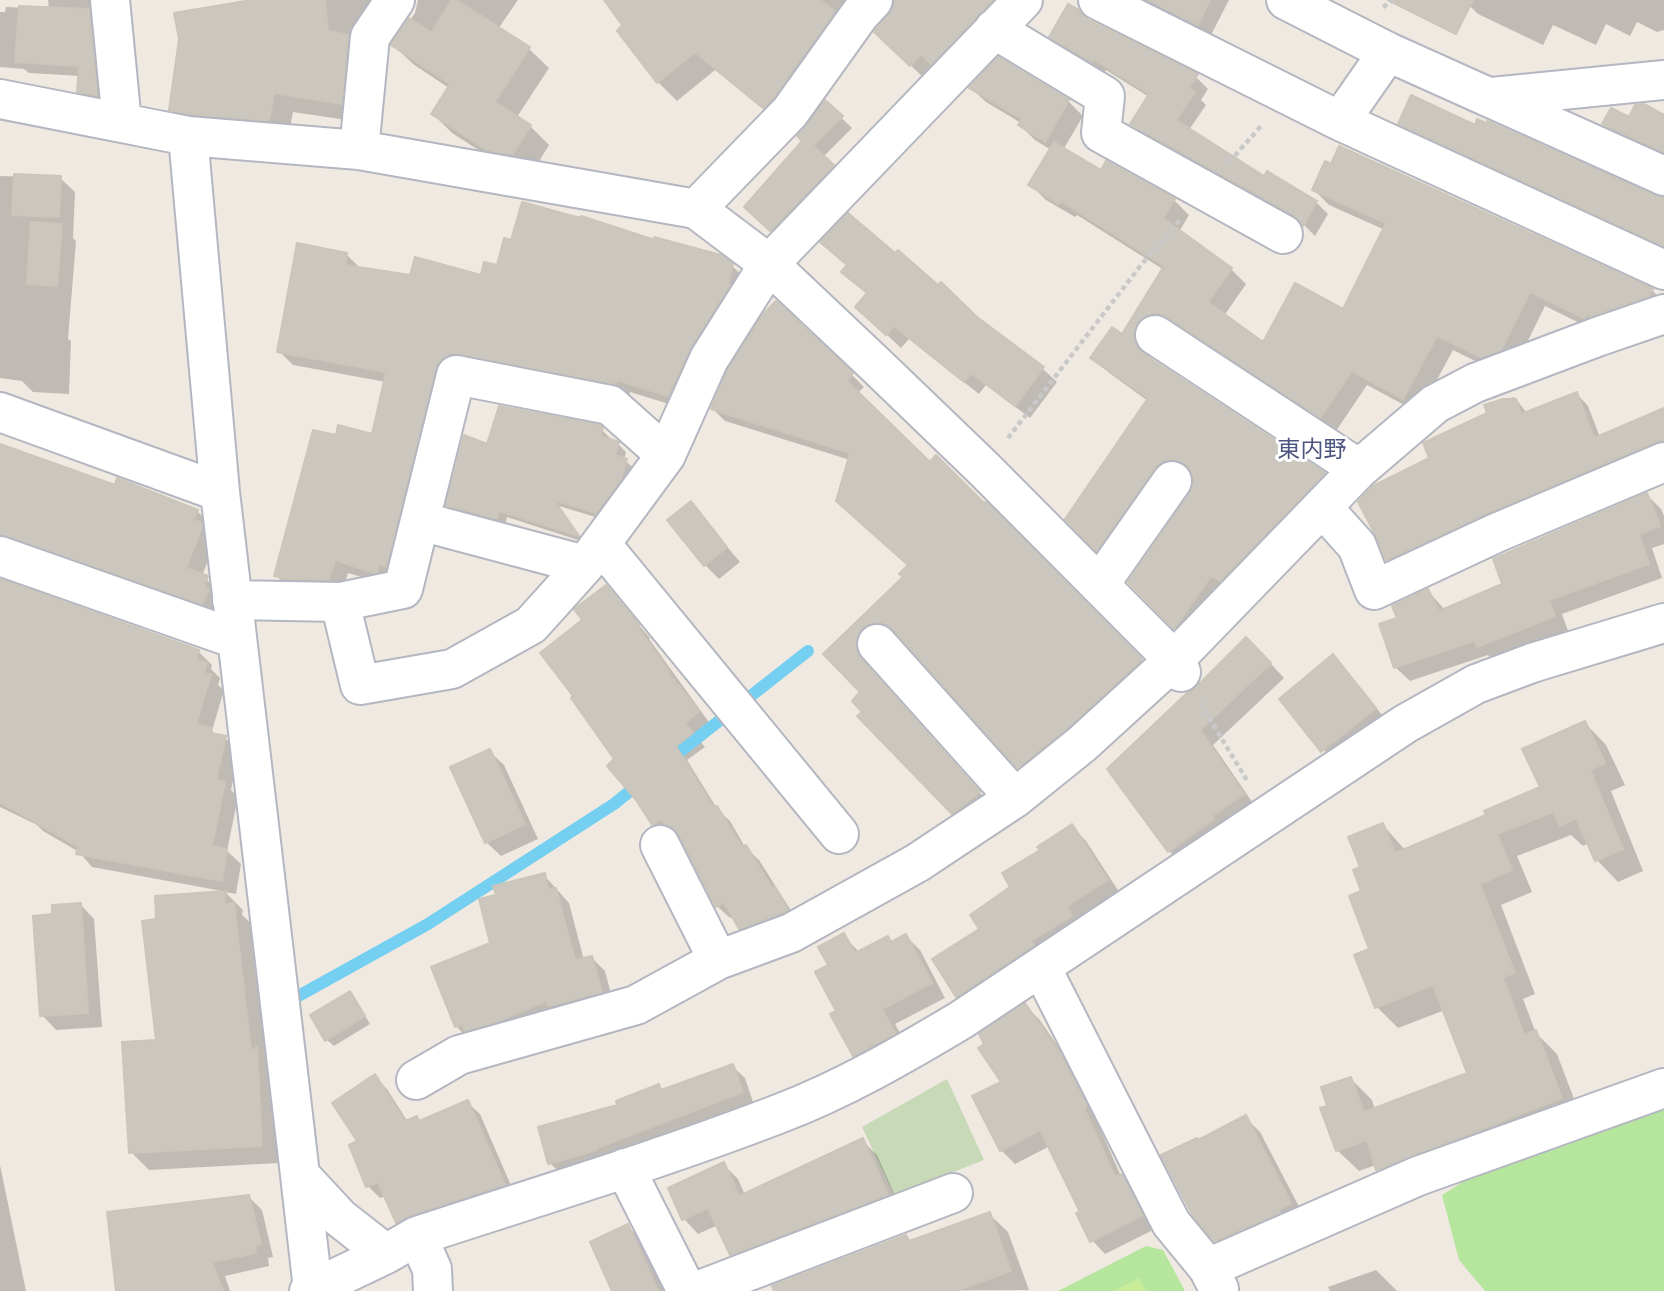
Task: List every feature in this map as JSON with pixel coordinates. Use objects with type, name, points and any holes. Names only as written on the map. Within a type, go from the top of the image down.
[{"type":"street","points":[[110,0],[122,123]]},
{"type":"street","points":[[359,150],[370,37],[395,0]]},
{"type":"street","points":[[340,602],[360,685],[452,669],[531,625],[593,554],[666,455],[709,359],[769,264],[1023,0]]},
{"type":"street","points":[[1098,0],[1340,121],[1664,270]]},
{"type":"street","points":[[1286,0],[1326,8],[1388,52],[1664,176]]},
{"type":"street","points":[[696,209],[790,112],[859,5]]},
{"type":"street","points":[[994,29],[1105,96],[1101,134],[1283,234]]},
{"type":"street","points":[[1340,121],[1388,52]]},
{"type":"street","points":[[1490,97],[1664,80]]},
{"type":"street","points":[[0,100],[188,136],[359,150],[696,209],[769,264],[965,450],[1178,666]]},
{"type":"street","points":[[188,136],[219,492],[300,1175],[311,1290],[402,1245],[783,1112],[843,1084],[961,1020],[1405,724],[1476,684],[1532,663],[1664,623]]},
{"type":"street","points":[[416,1080],[459,1055],[636,1005],[718,960],[791,933],[917,863],[1015,798],[1178,666],[1359,469],[1435,404],[1475,383],[1664,314]]},
{"type":"street","points":[[1155,335],[1359,469]]},
{"type":"street","points":[[232,600],[340,602],[403,589],[456,375],[610,405],[666,455]]},
{"type":"street","points":[[0,412],[219,492]]},
{"type":"street","points":[[1322,507],[1357,546],[1374,590],[1496,533],[1664,461]]},
{"type":"street","points":[[1099,585],[1172,481]]},
{"type":"street","points":[[420,521],[593,554],[839,834]]},
{"type":"street","points":[[0,556],[236,639]]},
{"type":"street","points":[[877,644],[1015,798]]},
{"type":"street","points":[[660,845],[718,960]]},
{"type":"street","points":[[1041,967],[1171,1223],[1214,1279],[1418,1177],[1664,1088]]},
{"type":"street","points":[[625,1168],[687,1291]]},
{"type":"street","points":[[300,1175],[340,1218],[402,1245],[432,1269],[433,1291]]},
{"type":"street","points":[[697,1291],[953,1194]]},
{"type":"path","points":[[1178,666],[1251,787]]},
{"type":"green space","points":[[947,1079],[984,1160],[894,1195],[862,1127]]},
{"type":"green space","points":[[1664,1091],[1664,1291],[1485,1291],[1459,1260],[1442,1195],[1554,1125]]},
{"type":"green space","points":[[1146,1246],[1163,1250],[1185,1291],[1058,1291]]},
{"type":"green space","points":[[1139,1278],[1146,1291],[1113,1291]]},
{"type":"building","points":[[251,0],[325,0],[328,31],[348,35],[342,104],[274,93],[269,121],[169,110],[179,39],[174,13]]},
{"type":"building","points":[[452,0],[530,47],[495,102],[531,125],[512,155],[487,150],[431,114],[450,84],[391,45],[409,18],[431,33]]},
{"type":"building","points":[[604,0],[820,0],[835,11],[763,108],[695,52],[657,83],[617,31],[622,25]]},
{"type":"building","points":[[895,0],[993,0],[931,64],[921,54],[910,66],[874,32],[889,14]]},
{"type":"building","points":[[1149,0],[1210,0],[1198,25]]},
{"type":"building","points":[[1388,0],[1473,0],[1456,34]]},
{"type":"building","points":[[1068,4],[1079,10],[1088,20],[1198,74],[1189,88],[1195,92],[1176,120],[1264,176],[1267,171],[1317,201],[1303,226],[1294,215],[1130,124],[1149,94],[1093,59],[1092,62],[1049,37]]},
{"type":"building","points":[[19,6],[89,9],[97,95],[77,92],[79,66],[15,62]]},
{"type":"building","points":[[998,57],[1069,100],[1045,142],[1018,125],[1022,119],[969,88]]},
{"type":"building","points":[[1411,95],[1475,125],[1477,119],[1486,123],[1487,121],[1655,196],[1664,197],[1664,246],[1398,124]]},
{"type":"building","points":[[825,100],[843,116],[813,146],[834,165],[770,231],[744,207],[802,141],[797,136]]},
{"type":"building","points":[[1644,104],[1664,115],[1664,152],[1602,124],[1611,108],[1629,117],[1635,105]]},
{"type":"building","points":[[1054,142],[1101,170],[1106,161],[1175,199],[1163,218],[1232,268],[1208,302],[1263,342],[1295,283],[1343,309],[1386,223],[1312,190],[1325,161],[1331,164],[1339,146],[1653,289],[1649,296],[1592,316],[1588,314],[1584,318],[1530,292],[1501,350],[1481,357],[1437,336],[1403,399],[1352,371],[1320,418],[1167,317],[1156,313],[1145,316],[1136,324],[1133,333],[1135,344],[1142,353],[1325,473],[1220,581],[1211,576],[1174,629],[1128,582],[1190,493],[1194,482],[1192,472],[1185,464],[1173,459],[1162,462],[1155,468],[1096,551],[1065,519],[1148,398],[1090,358],[1112,327],[1122,334],[1164,266],[1061,201],[1059,204],[1028,185]]},
{"type":"building","points":[[14,174],[61,176],[59,217],[12,215]]},
{"type":"building","points":[[522,202],[580,218],[581,216],[655,240],[654,237],[721,255],[733,264],[728,284],[730,285],[690,347],[668,396],[617,380],[615,384],[450,353],[440,361],[435,370],[386,567],[379,564],[377,572],[374,573],[335,560],[329,580],[286,579],[274,576],[313,430],[336,435],[338,425],[372,434],[386,372],[277,352],[297,243],[347,253],[345,265],[410,275],[415,257],[481,275],[484,262],[497,265],[504,238],[511,240]]},
{"type":"building","points":[[848,213],[895,253],[898,250],[938,285],[941,282],[977,317],[1044,367],[1015,406],[971,373],[964,382],[894,326],[886,335],[855,307],[867,293],[841,272],[847,265],[820,242]]},
{"type":"building","points":[[31,222],[62,224],[57,286],[27,284]]},
{"type":"building","points":[[776,301],[853,373],[847,381],[930,462],[936,455],[986,502],[1142,659],[1068,727],[1017,768],[893,629],[883,623],[863,627],[856,638],[856,649],[861,659],[980,792],[952,814],[857,716],[862,712],[852,701],[860,692],[823,654],[903,577],[899,574],[908,565],[836,501],[850,453],[711,409],[728,369],[763,314]]},
{"type":"building","points":[[1577,392],[1594,438],[1664,408],[1664,441],[1655,442],[1487,513],[1386,560],[1358,502],[1373,486],[1429,458],[1423,443],[1487,413],[1484,405],[1503,399],[1516,399],[1521,414]]},
{"type":"building","points":[[499,406],[600,425],[603,428],[601,436],[619,442],[615,455],[627,459],[621,479],[596,513],[554,500],[579,536],[499,511],[497,519],[446,505],[464,435],[487,444]]},
{"type":"building","points":[[0,444],[115,485],[117,478],[198,510],[194,520],[202,523],[202,527],[186,568],[208,576],[204,587],[209,589],[202,604],[0,535]]},
{"type":"building","points":[[1647,493],[1660,526],[1639,534],[1649,564],[1549,600],[1555,616],[1477,647],[1474,641],[1394,668],[1379,624],[1397,618],[1392,606],[1428,589],[1439,611],[1502,584],[1493,559]]},
{"type":"building","points":[[691,501],[727,547],[704,566],[667,520]]},
{"type":"building","points":[[0,579],[199,650],[196,659],[207,663],[204,673],[211,675],[196,724],[212,728],[211,733],[226,736],[216,780],[225,782],[212,846],[227,849],[222,881],[76,854],[78,847],[0,802]]},
{"type":"building","points":[[606,585],[639,625],[637,626],[669,671],[667,672],[699,711],[685,723],[693,733],[676,746],[714,808],[717,806],[742,847],[746,845],[788,910],[739,929],[724,902],[716,907],[679,835],[661,819],[652,825],[636,800],[607,766],[614,759],[571,698],[573,696],[540,653],[582,620],[574,609]]},
{"type":"building","points":[[1246,637],[1271,663],[1200,730],[1244,794],[1168,852],[1107,769]]},
{"type":"building","points":[[1333,654],[1376,708],[1321,752],[1279,699]]},
{"type":"building","points":[[1585,721],[1605,763],[1590,770],[1623,849],[1595,861],[1576,818],[1560,826],[1553,812],[1497,834],[1512,870],[1480,884],[1515,973],[1503,977],[1524,1035],[1536,1030],[1562,1098],[1376,1170],[1367,1140],[1336,1151],[1320,1108],[1327,1106],[1321,1087],[1351,1077],[1364,1112],[1467,1073],[1433,985],[1375,1008],[1354,955],[1369,949],[1349,896],[1361,891],[1353,870],[1360,867],[1348,837],[1383,823],[1395,853],[1486,815],[1484,811],[1540,787],[1522,749]]},
{"type":"building","points":[[490,749],[525,824],[485,843],[450,767]]},
{"type":"building","points":[[1072,824],[1108,880],[1067,906],[1072,916],[1031,941],[1034,945],[956,997],[932,959],[979,929],[970,915],[1010,887],[1002,873],[1040,850],[1037,847]]},
{"type":"building","points":[[545,873],[548,890],[556,888],[575,960],[592,956],[602,992],[548,1006],[546,1001],[465,1031],[462,1024],[455,1027],[431,967],[490,943],[479,899],[496,895],[493,886]]},
{"type":"building","points":[[226,891],[224,905],[234,903],[251,1051],[257,1047],[262,1146],[129,1153],[122,1042],[156,1040],[142,921],[156,919],[155,896]]},
{"type":"building","points":[[81,903],[88,1013],[40,1016],[33,916],[52,914],[52,905]]},
{"type":"building","points":[[844,933],[855,953],[888,936],[891,942],[906,934],[932,983],[882,1009],[895,1033],[853,1056],[830,1014],[836,1011],[815,972],[828,965],[818,947]]},
{"type":"building","points":[[350,991],[365,1016],[325,1041],[310,1015]]},
{"type":"building","points":[[1025,1003],[1062,1056],[1087,1106],[1084,1108],[1115,1177],[1122,1174],[1143,1215],[1090,1242],[1076,1213],[1080,1212],[1040,1130],[1000,1151],[972,1096],[1001,1082],[978,1048],[984,1044],[979,1034]]},
{"type":"building","points":[[733,1064],[743,1092],[597,1150],[548,1164],[538,1127],[617,1105],[616,1101],[659,1084],[661,1090]]},
{"type":"building","points":[[375,1074],[405,1121],[417,1116],[419,1121],[468,1100],[505,1185],[410,1215],[396,1223],[378,1182],[366,1187],[349,1145],[357,1141],[332,1103]]},
{"type":"building","points":[[1246,1115],[1291,1203],[1278,1210],[1280,1213],[1214,1241],[1193,1216],[1161,1155],[1197,1138],[1198,1140]]},
{"type":"building","points":[[863,1138],[888,1195],[730,1255],[708,1208],[682,1220],[668,1188],[724,1162],[739,1196]]},
{"type":"building","points":[[249,1195],[261,1244],[255,1245],[256,1253],[212,1262],[223,1291],[116,1291],[107,1212]]},
{"type":"building","points":[[990,1212],[1011,1271],[956,1291],[774,1291],[772,1286],[906,1235],[909,1241]]},
{"type":"building","points":[[628,1224],[658,1291],[612,1291],[590,1242]]},
{"type":"waterway","points":[[668,761],[808,651]]},
{"type":"waterway","points":[[293,999],[428,924],[614,804],[640,783]]},
{"type":"district","name":"東内野","points":[[1312,449]]}]
